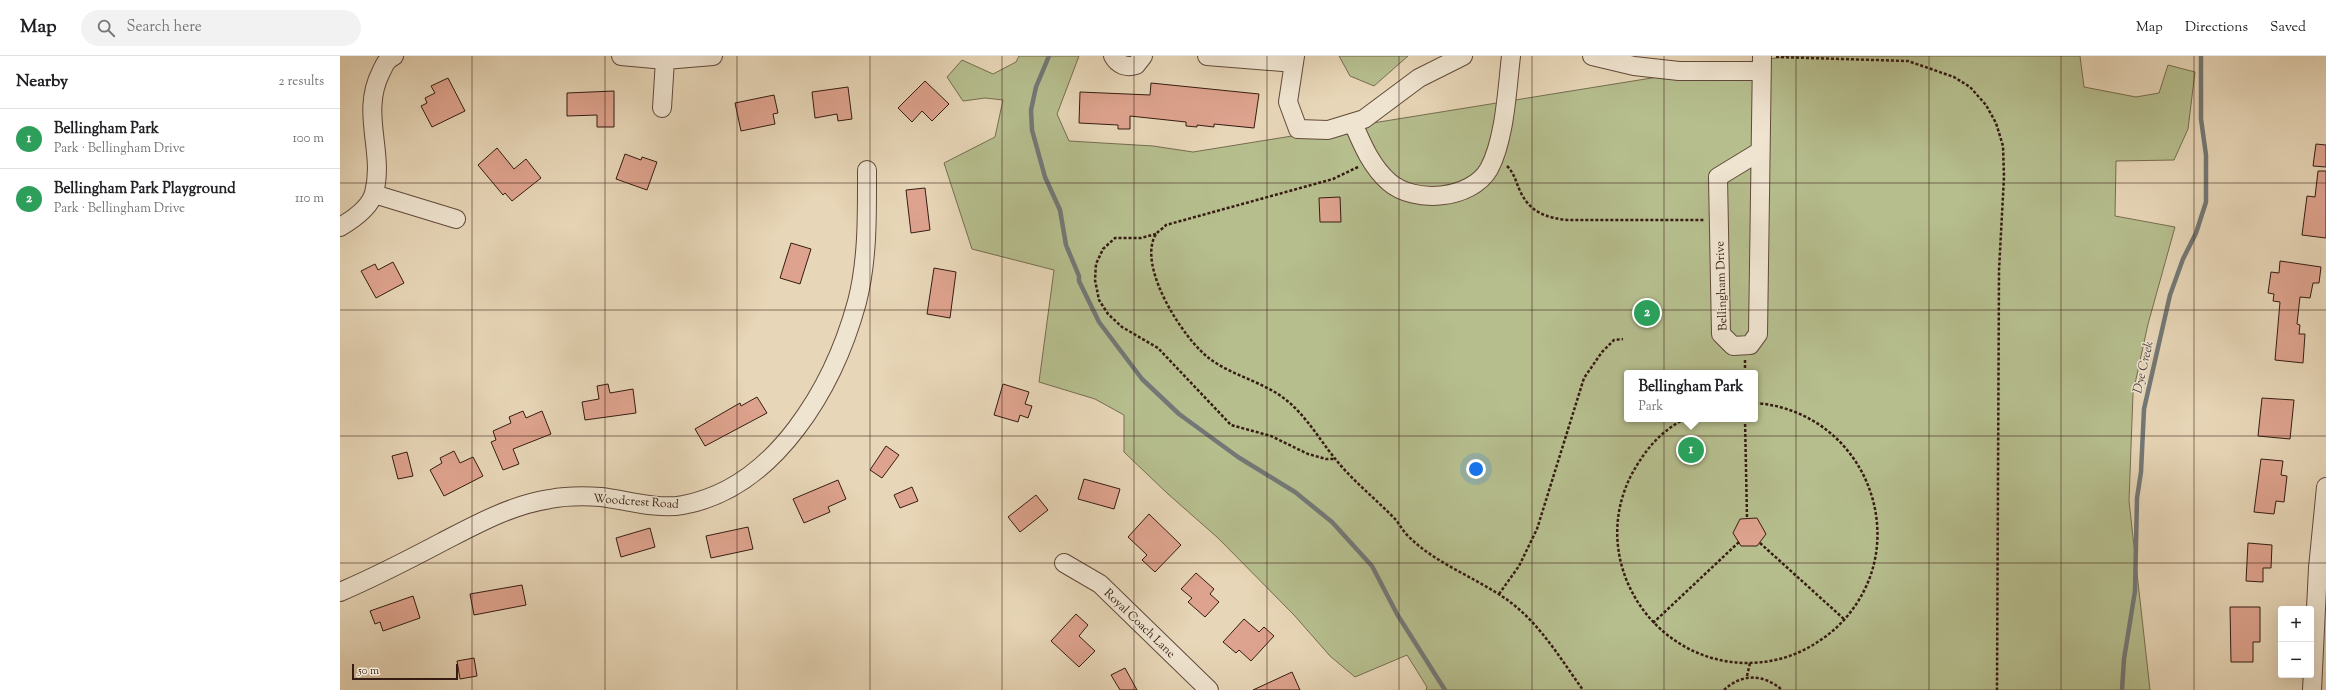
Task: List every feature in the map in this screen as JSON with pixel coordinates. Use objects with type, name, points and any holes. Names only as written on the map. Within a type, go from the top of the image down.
[{"type":"street","points":[[621,56],[665,60],[713,56]]},
{"type":"street","points":[[1113,56],[1116,61],[1125,66],[1136,65],[1143,56]]},
{"type":"street","points":[[1207,56],[1294,59],[1288,102],[1298,129],[1328,130],[1364,119],[1419,78],[1463,56]]},
{"type":"street","points":[[1352,122],[1370,160],[1389,182],[1412,193],[1437,197],[1460,191],[1480,179],[1488,170],[1495,155],[1510,56]]},
{"type":"street","points":[[1592,56],[1634,66],[1678,71],[1762,61]]},
{"type":"street","points":[[340,227],[358,216],[374,194],[376,173],[371,110],[375,83],[388,57]]},
{"type":"street","points":[[662,108],[665,60]]},
{"type":"street","name":"Bellingham Drive","points":[[1759,152],[1718,177],[1721,334],[1733,346],[1750,345],[1758,334],[1759,152],[1762,61]]},
{"type":"street","name":"Woodcrest Road","points":[[340,592],[377,576],[499,513],[550,499],[600,497],[645,504],[682,506],[726,492],[755,472],[793,434],[824,386],[839,354],[857,301],[866,244],[867,170]]},
{"type":"street","points":[[374,194],[456,219]]},
{"type":"street","points":[[2312,690],[2318,568],[2326,487]]},
{"type":"street","name":"Royal Coach Lane","points":[[1064,563],[1100,584],[1209,690]]},
{"type":"path","points":[[1762,61],[1908,61],[1954,77],[1970,87],[1986,105],[1996,123],[2003,146],[2004,177],[1999,270],[1997,690]]},
{"type":"path","points":[[1495,155],[1514,173],[1522,195],[1535,211],[1547,218],[1567,220],[1719,220]]},
{"type":"path","points":[[1335,459],[1326,459],[1308,454],[1271,436],[1231,425],[1158,348],[1122,327],[1108,314],[1099,300],[1095,280],[1096,264],[1103,249],[1116,238],[1141,238],[1156,234],[1166,225],[1180,220],[1333,179],[1347,174],[1370,160]]},
{"type":"path","points":[[1156,234],[1152,251],[1155,274],[1171,312],[1184,331],[1208,358],[1228,370],[1276,393],[1294,406],[1335,459],[1398,522],[1408,536],[1441,561],[1499,594],[1519,610],[1539,630],[1583,690]]},
{"type":"path","points":[[1499,594],[1519,566],[1537,529],[1584,378],[1602,352],[1614,340],[1623,339]]},
{"type":"path","points":[[1681,422],[1660,436],[1644,453],[1632,472],[1626,487],[1618,517],[1617,540],[1620,563],[1628,585],[1639,605],[1653,623],[1670,637],[1694,651],[1728,662],[1750,663],[1771,661],[1811,646],[1829,634],[1845,620],[1859,601],[1869,580],[1876,558],[1878,535],[1876,512],[1871,489],[1857,462],[1848,449],[1831,433],[1812,420],[1791,410],[1758,404]]},
{"type":"path","points":[[1745,422],[1747,518]]},
{"type":"path","points":[[1653,623],[1738,542]]},
{"type":"path","points":[[1760,543],[1845,620]]},
{"type":"path","points":[[1747,676],[1750,663]]},
{"type":"path","points":[[1724,690],[1732,682],[1747,676],[1764,679],[1782,690]]},
{"type":"green space","points":[[1019,56],[1079,56],[1057,114],[1069,141],[1153,146],[1193,152],[1788,56],[2080,56],[2084,87],[2136,97],[2159,93],[2168,65],[2195,72],[2188,129],[2174,160],[2116,161],[2115,216],[2175,227],[2148,324],[2133,393],[2129,501],[2150,690],[1426,690],[1427,687],[1407,655],[1355,677],[1330,656],[1294,615],[1218,538],[1168,494],[1124,452],[1124,415],[1095,399],[1039,382],[1054,270],[972,249],[944,163],[995,137],[1003,100],[985,98],[963,101],[947,77],[962,60],[993,74],[1016,62]]},
{"type":"green space","points":[[1339,56],[1408,56],[1374,86],[1350,76]]},
{"type":"building","points":[[448,78],[465,111],[432,127],[421,106],[427,103],[425,98],[435,93],[431,86]]},
{"type":"building","points":[[925,81],[949,104],[932,121],[922,111],[912,122],[898,108]]},
{"type":"building","points":[[1151,83],[1259,94],[1254,128],[1214,124],[1214,127],[1197,125],[1197,127],[1186,126],[1186,122],[1130,116],[1130,129],[1118,129],[1118,125],[1079,123],[1080,92],[1150,95]]},
{"type":"building","points":[[848,87],[852,119],[838,121],[837,114],[815,118],[812,92]]},
{"type":"building","points":[[614,91],[614,127],[597,127],[597,115],[567,116],[567,93]]},
{"type":"building","points":[[774,95],[778,113],[773,114],[775,124],[741,131],[735,103]]},
{"type":"building","points":[[2316,144],[2326,145],[2326,167],[2313,166]]},
{"type":"building","points":[[497,148],[514,169],[526,159],[541,178],[512,201],[505,193],[503,195],[478,165]]},
{"type":"building","points":[[625,154],[641,160],[642,157],[657,162],[647,190],[616,179]]},
{"type":"building","points":[[2318,171],[2326,171],[2326,238],[2302,235],[2307,196],[2315,197]]},
{"type":"building","points":[[925,188],[930,230],[911,233],[906,190]]},
{"type":"building","points":[[1340,197],[1341,222],[1320,222],[1319,198]]},
{"type":"building","points":[[791,243],[811,249],[800,284],[780,278]]},
{"type":"building","points":[[2280,261],[2321,267],[2319,283],[2313,283],[2310,298],[2300,297],[2297,324],[2300,325],[2299,334],[2305,334],[2303,363],[2275,360],[2280,302],[2273,301],[2274,294],[2268,293],[2271,272],[2279,273]]},
{"type":"building","points":[[393,262],[404,283],[376,298],[361,271],[375,264],[378,270]]},
{"type":"building","points":[[934,268],[956,272],[950,318],[927,314]]},
{"type":"building","points":[[608,384],[610,393],[633,389],[636,413],[585,420],[582,402],[599,399],[597,386]]},
{"type":"building","points":[[1003,384],[1029,392],[1025,404],[1032,406],[1028,418],[1020,415],[1018,422],[994,415]]},
{"type":"building","points":[[757,397],[767,413],[705,446],[695,429],[740,403],[741,406]]},
{"type":"building","points":[[2262,398],[2294,400],[2290,439],[2258,436]]},
{"type":"building","points":[[523,411],[526,418],[542,411],[551,434],[513,449],[519,464],[503,470],[491,442],[496,440],[493,431],[511,423],[509,417]]},
{"type":"building","points":[[886,446],[899,455],[882,478],[870,470]]},
{"type":"building","points":[[454,451],[460,463],[473,457],[483,476],[444,496],[430,470],[442,463],[440,458]]},
{"type":"building","points":[[407,452],[413,476],[398,479],[392,456]]},
{"type":"building","points":[[2261,459],[2283,461],[2281,475],[2287,476],[2284,502],[2276,501],[2274,514],[2254,512]]},
{"type":"building","points":[[1084,479],[1120,489],[1114,509],[1078,499]]},
{"type":"building","points":[[838,480],[846,499],[828,507],[830,512],[804,523],[793,499]]},
{"type":"building","points":[[912,487],[918,501],[900,508],[894,495]]},
{"type":"building","points":[[1036,495],[1048,510],[1020,532],[1008,517]]},
{"type":"building","points":[[1149,514],[1181,545],[1155,572],[1142,560],[1147,555],[1128,537]]},
{"type":"building","points":[[1757,518],[1766,534],[1757,546],[1741,546],[1733,533],[1740,519]]},
{"type":"building","points":[[748,527],[753,549],[711,558],[706,536]]},
{"type":"building","points":[[650,528],[655,547],[621,557],[616,538]]},
{"type":"building","points":[[2248,543],[2272,545],[2271,568],[2263,568],[2263,582],[2246,581]]},
{"type":"building","points":[[1196,573],[1214,589],[1210,594],[1219,602],[1205,617],[1188,602],[1192,598],[1181,589]]},
{"type":"building","points":[[522,585],[526,605],[474,615],[470,594]]},
{"type":"building","points":[[413,596],[420,618],[383,631],[380,622],[375,624],[370,611]]},
{"type":"building","points":[[2230,607],[2260,607],[2260,642],[2253,642],[2253,662],[2231,662]]},
{"type":"building","points":[[1076,614],[1088,625],[1079,636],[1095,651],[1079,667],[1051,641]]},
{"type":"building","points":[[1244,619],[1259,632],[1264,627],[1274,636],[1251,661],[1239,650],[1236,653],[1223,642]]},
{"type":"building","points":[[474,658],[477,676],[460,679],[457,661]]},
{"type":"building","points":[[1125,668],[1137,690],[1120,690],[1111,675]]},
{"type":"building","points":[[1292,672],[1300,690],[1253,690]]},
{"type":"waterway","points":[[1049,56],[1036,87],[1031,110],[1032,130],[1045,177],[1060,210],[1066,245],[1079,276],[1079,281],[1099,322],[1142,379],[1179,414],[1238,457],[1295,492],[1332,522],[1372,566],[1397,614],[1445,690]]},
{"type":"waterway","name":"Dye Creek","points":[[2122,690],[2124,659],[2135,591],[2137,498],[2141,472],[2144,409],[2170,295],[2183,259],[2196,233],[2206,202],[2206,155],[2201,119],[2201,56]]},
{"type":"place","name":"Bellingham Park Playground","points":[[1647,313]]},
{"type":"place","name":"Bellingham Park","points":[[1691,450]]}]
